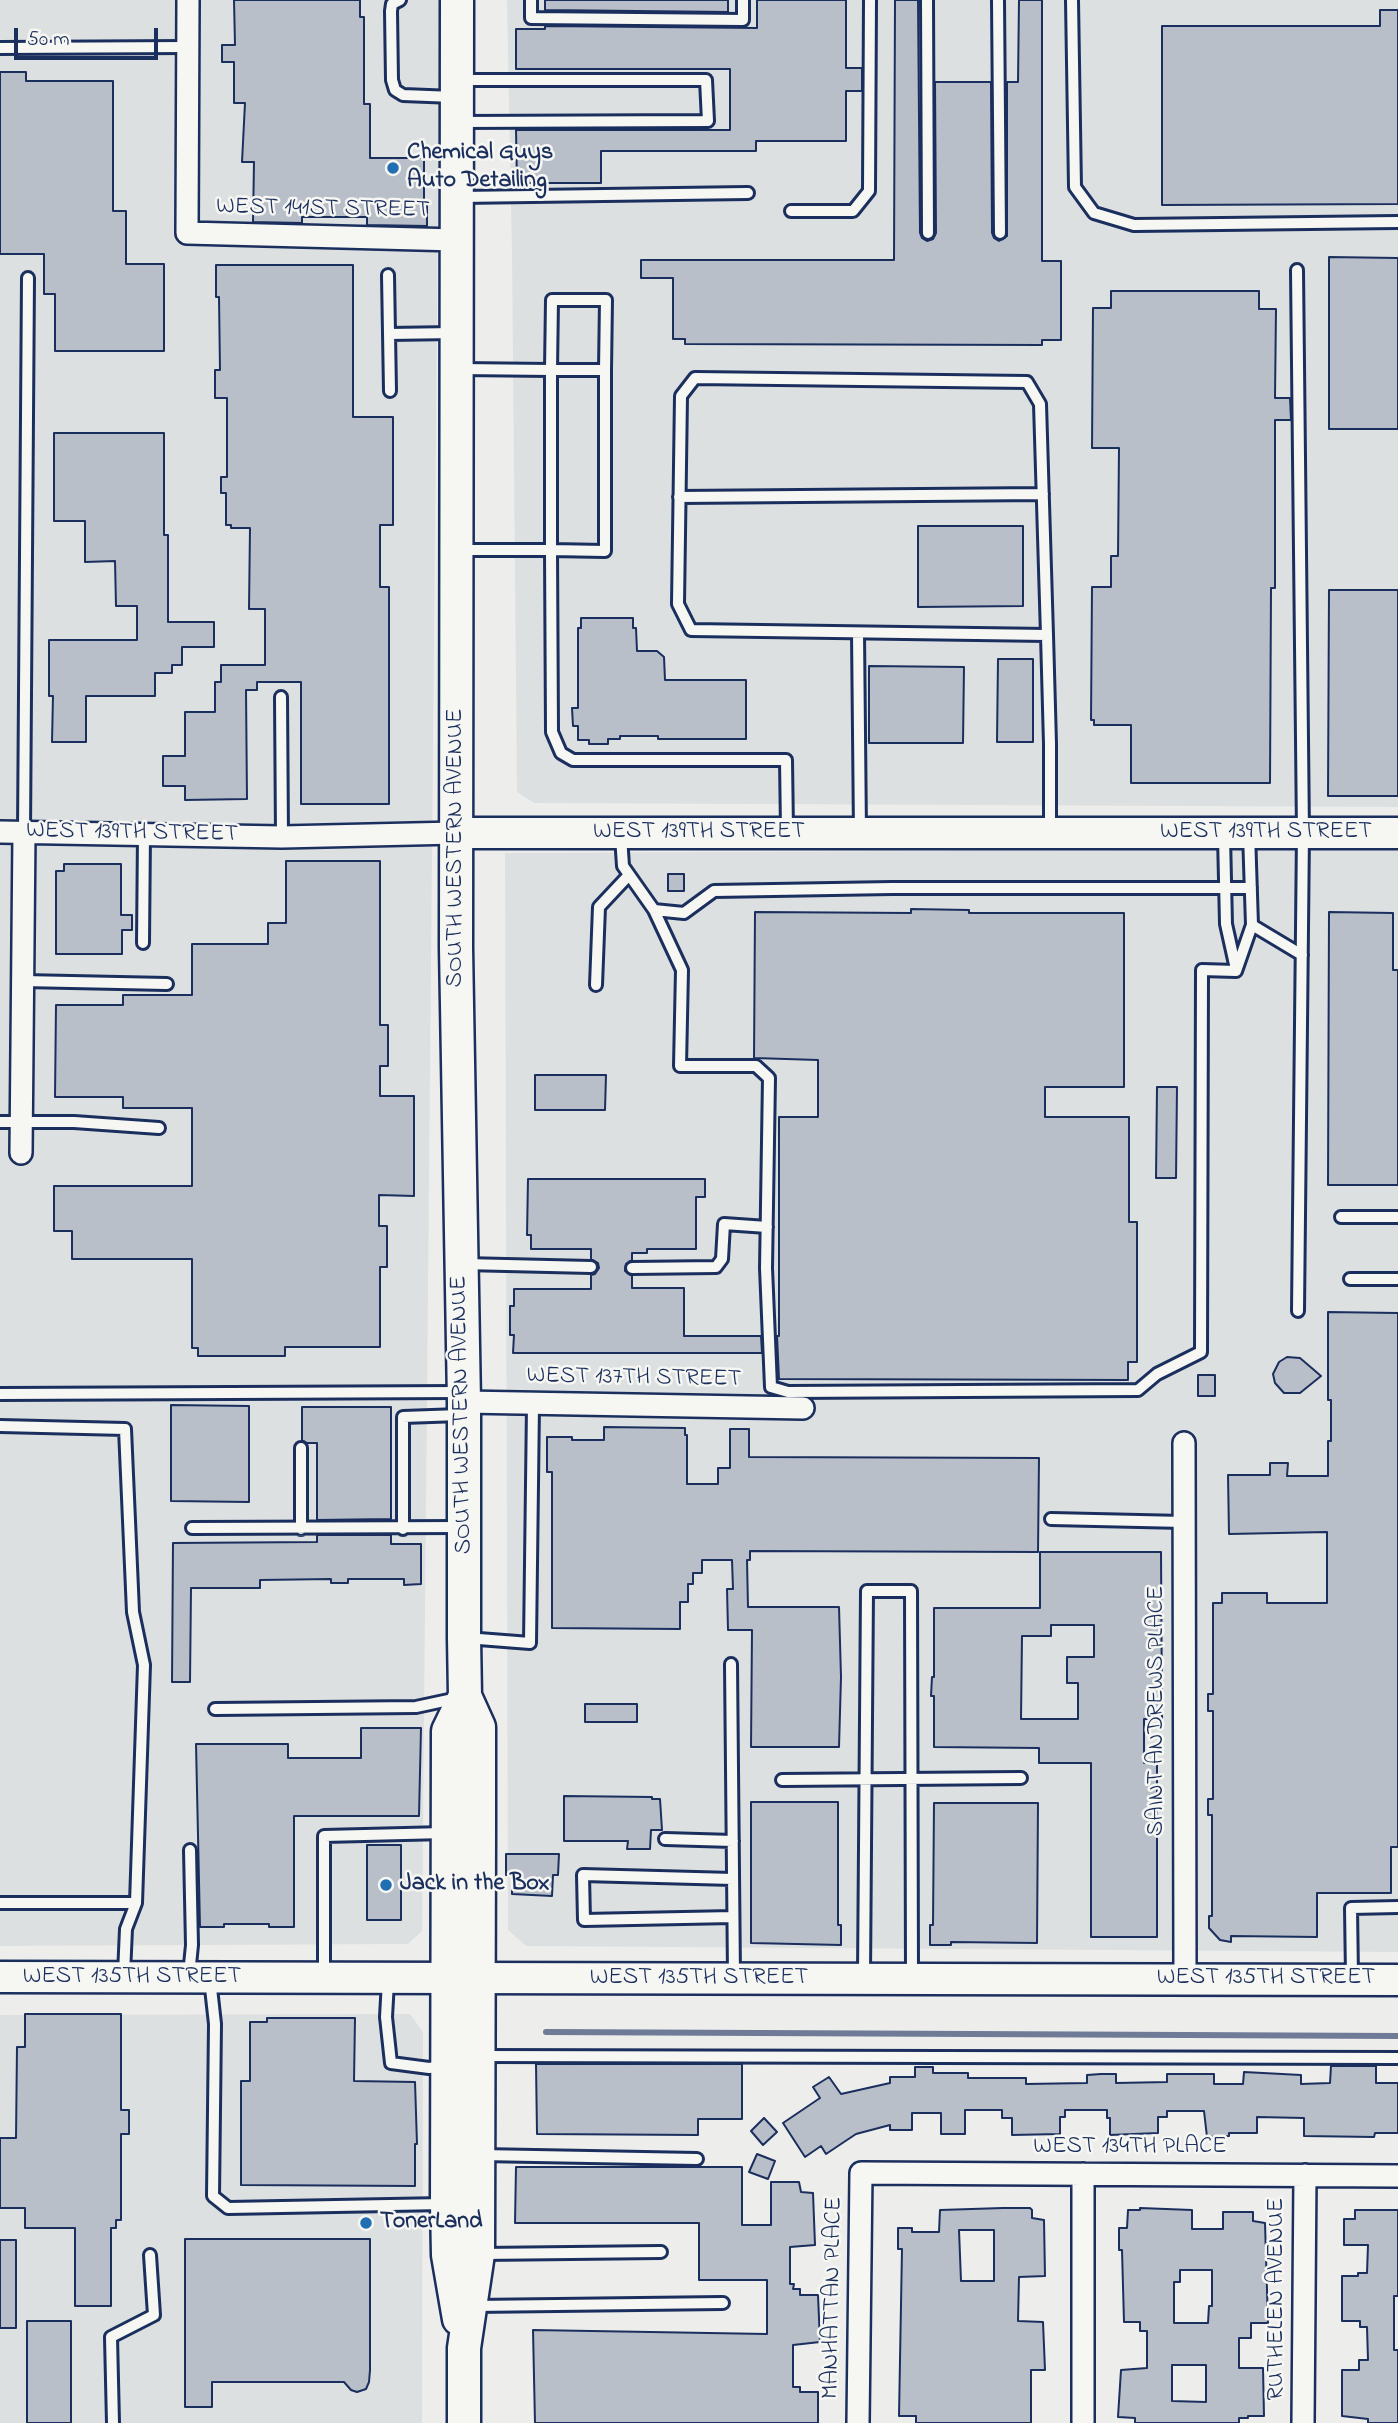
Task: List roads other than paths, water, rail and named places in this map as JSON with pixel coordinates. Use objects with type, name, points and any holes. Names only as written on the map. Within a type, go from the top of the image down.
[{"type":"main road","name":"SOUTH WESTERN AVENUE","points":[[457,0],[456,833],[464,1403],[464,1638],[465,1696],[479,1727],[463,1977],[449,2066],[448,2255],[463,2306],[464,2423]]},
{"type":"main road","name":"SOUTH WESTERN AVENUE","points":[[463,2306],[478,2254],[478,2056],[463,1977],[449,1833],[449,1731],[465,1696]]},
{"type":"street","points":[[187,47],[188,0]]},
{"type":"street","name":"WEST 141ST STREET","points":[[187,47],[187,233],[457,240]]},
{"type":"street","name":"WEST 139TH STREET","points":[[0,832],[282,837],[456,833],[787,833],[859,819],[1050,833],[1398,833]]},
{"type":"street","points":[[21,1153],[11,1121],[23,981],[24,832]]},
{"type":"street","name":"WEST 137TH STREET","points":[[464,1403],[803,1408]]},
{"type":"street","name":"SAINT ANDREWS PLACE","points":[[1184,1443],[1185,1979]]},
{"type":"street","name":"WEST 135TH STREET","points":[[0,1977],[1398,1980]]},
{"type":"street","name":"WEST 134TH PLACE","points":[[861,2173],[1398,2176]]},
{"type":"street","name":"MANHATTAN PLACE","points":[[858,2423],[861,2173]]},
{"type":"street","points":[[1083,2174],[1083,2423]]},
{"type":"street","name":"RUTHELEN AVENUE","points":[[1303,2423],[1305,2175]]},
{"type":"lane","points":[[531,0],[531,18],[743,20],[743,0]]},
{"type":"lane","points":[[791,211],[853,211],[869,191],[870,0]]},
{"type":"lane","points":[[927,0],[928,233]]},
{"type":"lane","points":[[998,0],[1000,233]]},
{"type":"lane","points":[[1072,0],[1076,187],[1094,213],[1134,225],[1398,222]]},
{"type":"lane","points":[[395,1],[392,80],[395,90],[403,95],[457,100],[708,121],[706,80],[457,100]]},
{"type":"lane","points":[[0,48],[187,47]]},
{"type":"lane","points":[[457,197],[748,193]]},
{"type":"lane","points":[[1297,270],[1303,833],[1298,1311]]},
{"type":"lane","points":[[388,275],[390,391]]},
{"type":"lane","points":[[24,832],[28,278]]},
{"type":"lane","points":[[457,550],[551,550],[604,551],[606,300],[552,300],[551,370],[551,550],[552,732],[561,753],[573,760],[786,760],[787,833]]},
{"type":"lane","points":[[389,334],[457,333]]},
{"type":"lane","points":[[457,369],[605,370]]},
{"type":"lane","points":[[1047,635],[691,630],[678,604],[681,396],[695,378],[1027,382],[1040,404],[1047,635],[1050,833]]},
{"type":"lane","points":[[680,497],[1043,494]]},
{"type":"lane","points":[[859,633],[859,819]]},
{"type":"lane","points":[[281,697],[282,837]]},
{"type":"lane","points":[[621,833],[623,866],[654,910],[682,970],[680,1066],[755,1066],[769,1078],[766,1268],[771,1387],[788,1392],[1138,1390],[1157,1374],[1201,1352],[1202,970],[1236,971]]},
{"type":"lane","points":[[1236,833],[1225,888],[1226,924],[1236,971]]},
{"type":"lane","points":[[1236,833],[1251,888],[1252,925],[1236,971]]},
{"type":"lane","points":[[143,943],[144,834]]},
{"type":"lane","points":[[596,985],[600,907],[629,875]]},
{"type":"lane","points":[[654,910],[684,914],[713,891],[1251,888]]},
{"type":"lane","points":[[1252,925],[1302,955]]},
{"type":"lane","points":[[23,981],[167,984]]},
{"type":"lane","points":[[11,1121],[159,1128]]},
{"type":"lane","points":[[1341,1217],[1398,1217]]},
{"type":"lane","points":[[632,1268],[716,1268],[722,1259],[724,1224],[767,1227]]},
{"type":"lane","points":[[461,1264],[591,1267]]},
{"type":"lane","points":[[1350,1279],[1398,1279]]},
{"type":"lane","points":[[0,1394],[464,1403]]},
{"type":"lane","points":[[403,1529],[403,1417],[464,1403]]},
{"type":"lane","points":[[464,1638],[530,1643],[533,1405]]},
{"type":"lane","points":[[0,1426],[125,1429],[133,1612],[144,1665],[136,1903],[126,1929],[124,1976]]},
{"type":"lane","points":[[301,1448],[301,1529]]},
{"type":"lane","points":[[1051,1518],[1184,1522]]},
{"type":"lane","points":[[192,1528],[464,1527]]},
{"type":"lane","points":[[864,1979],[867,1591],[911,1591],[912,1979]]},
{"type":"lane","points":[[731,1664],[734,1979]]},
{"type":"lane","points":[[215,1709],[416,1707],[465,1696]]},
{"type":"lane","points":[[782,1780],[1021,1779]]},
{"type":"lane","points":[[324,1978],[324,1836],[449,1833]]},
{"type":"lane","points":[[666,1839],[733,1840]]},
{"type":"lane","points":[[190,1850],[192,1945],[199,1978],[215,2024],[213,2196],[228,2208],[447,2204]]},
{"type":"lane","points":[[733,1879],[583,1875],[584,1920],[733,1917]]},
{"type":"lane","points":[[0,1903],[136,1903]]},
{"type":"lane","points":[[1352,1980],[1351,1908],[1398,1907]]},
{"type":"lane","points":[[388,1979],[386,2017],[391,2063],[429,2068],[449,2066]]},
{"type":"lane","points":[[478,2056],[1398,2058]]},
{"type":"lane","points":[[478,2155],[697,2159]]},
{"type":"lane","points":[[478,2254],[661,2252]]},
{"type":"lane","points":[[113,2423],[111,2337],[154,2315],[150,2255]]},
{"type":"lane","points":[[463,2306],[723,2303]]},
{"type":"waterway","points":[[546,2032],[1398,2036]]},
{"type":"place","name":"Chemical Guys Auto Detailing","points":[[393,168]]},
{"type":"place","name":"Jack in the Box","points":[[386,1885]]},
{"type":"place","name":"TonerLand","points":[[366,2223]]}]
